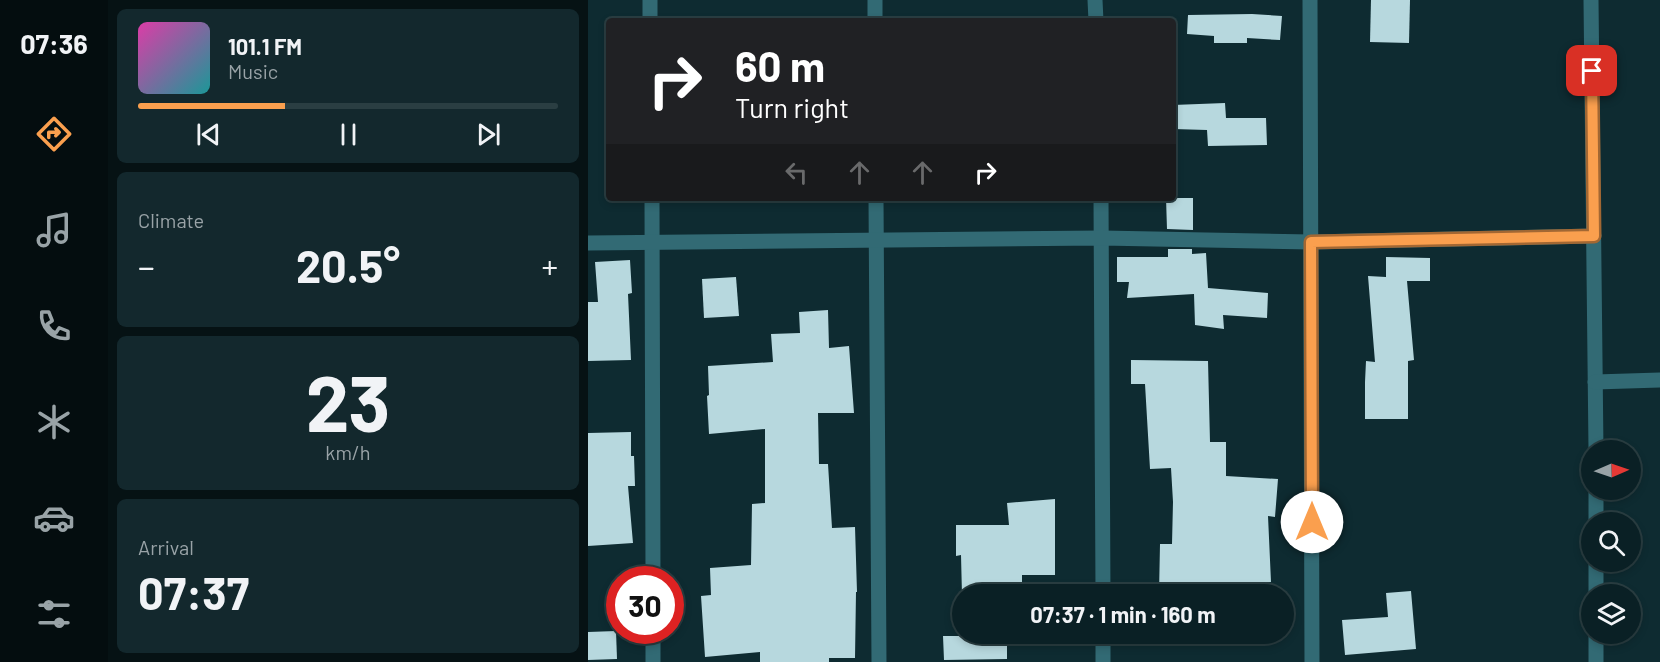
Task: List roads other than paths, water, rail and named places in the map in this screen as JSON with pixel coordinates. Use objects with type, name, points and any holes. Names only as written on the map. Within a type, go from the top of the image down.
[{"type":"street","points":[[650,0],[650,18]]},
{"type":"street","points":[[875,0],[875,18]]},
{"type":"street","points":[[1095,0],[1096,18]]},
{"type":"street","points":[[1310,0],[1312,662]]},
{"type":"street","points":[[1591,0],[1596,440]]},
{"type":"street","points":[[652,201],[653,566]]},
{"type":"street","points":[[876,201],[879,662]]},
{"type":"street","points":[[1101,201],[1102,584]]},
{"type":"street","points":[[588,243],[1102,238],[1311,242],[1594,236]]},
{"type":"street","points":[[1595,382],[1660,380]]},
{"type":"street","points":[[653,644],[653,662]]},
{"type":"street","points":[[1103,644],[1103,662]]},
{"type":"street","points":[[1596,644],[1596,662]]}]
